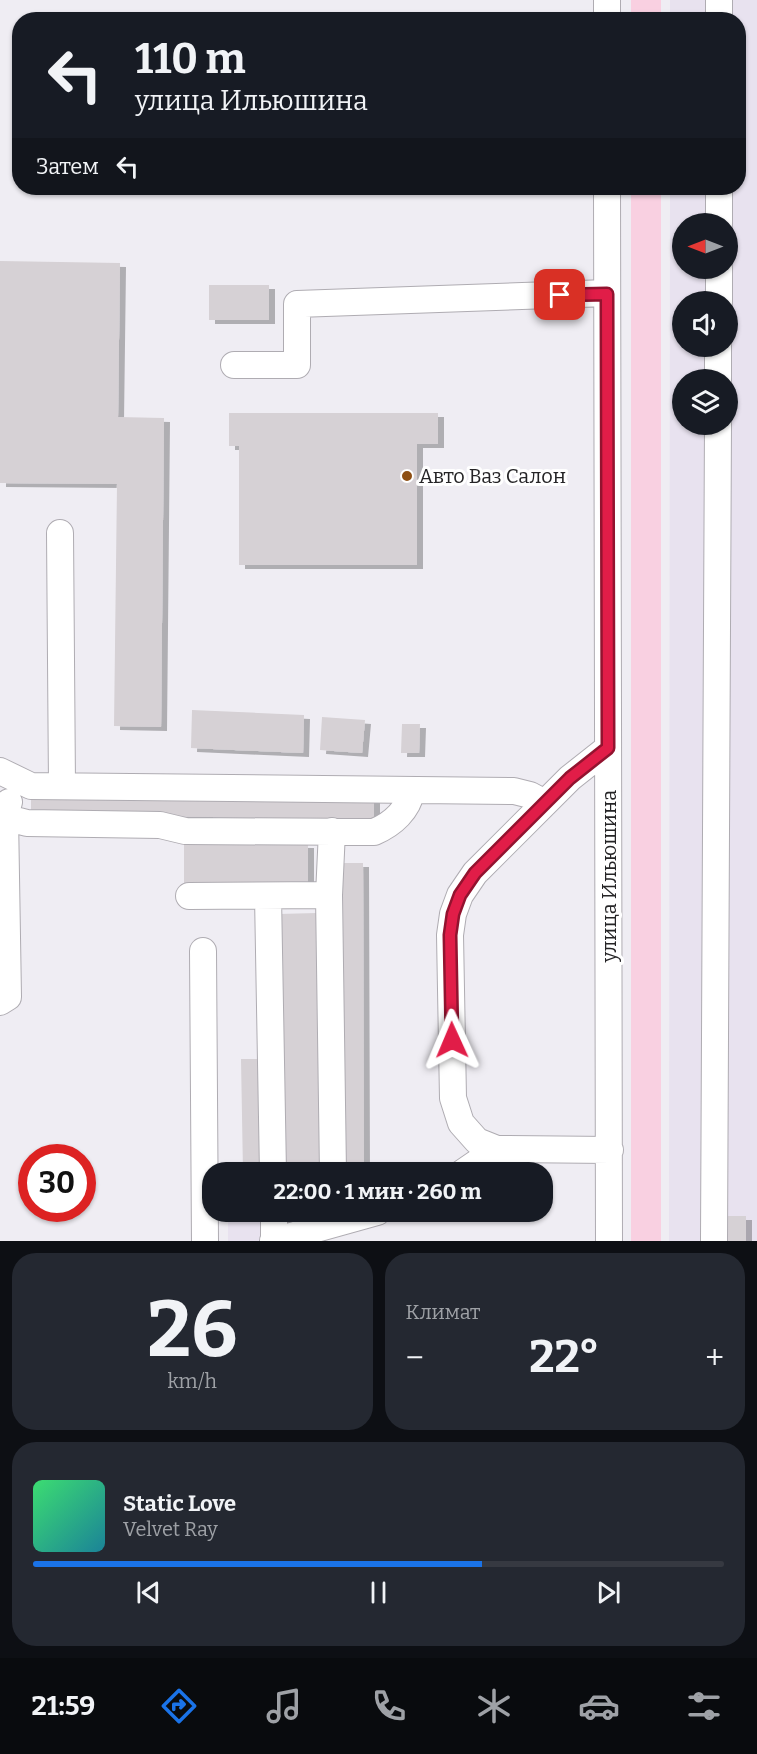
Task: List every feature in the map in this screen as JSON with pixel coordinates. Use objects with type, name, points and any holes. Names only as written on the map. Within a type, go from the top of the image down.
[{"type":"street","name":"улица Ильюшина","points":[[607,195],[609,1241]]},
{"type":"street","points":[[719,195],[719,213]]},
{"type":"street","points":[[234,365],[297,365],[297,303],[607,294]]},
{"type":"street","points":[[714,1241],[718,435]]},
{"type":"street","points":[[60,533],[62,786]]},
{"type":"street","points":[[608,748],[570,778],[475,873],[460,895],[453,914],[450,935],[453,1098],[460,1123],[477,1141],[497,1149],[610,1150]]},
{"type":"street","points":[[0,1002],[8,997],[3,816],[8,775],[31,786],[514,791],[545,802]]},
{"type":"street","points":[[3,816],[27,823],[160,825],[185,831],[374,832],[387,826],[404,810],[410,800],[412,790]]},
{"type":"street","points":[[332,831],[328,895],[333,1162]]},
{"type":"street","points":[[189,896],[328,895]]},
{"type":"street","points":[[268,896],[273,1162]]},
{"type":"street","points":[[203,951],[204,1241]]},
{"type":"street","points":[[478,1162],[497,1149]]},
{"type":"street","points":[[274,1222],[274,1241],[326,1222]]},
{"type":"shaded area","points":[[631,0],[661,0],[661,12],[631,12]]},
{"type":"shaded area","points":[[670,0],[757,0],[757,1241],[669,1241],[670,195],[746,195],[746,12],[670,12]]},
{"type":"shaded area","points":[[631,195],[661,195],[661,1241],[631,1241]]},
{"type":"shaded area","points":[[228,1222],[341,1222],[295,1241],[228,1241]]},
{"type":"building","points":[[0,261],[120,263],[118,417],[164,418],[161,727],[114,726],[117,484],[0,483]]},
{"type":"building","points":[[209,285],[269,285],[269,320],[209,320]]},
{"type":"building","points":[[229,413],[438,413],[438,444],[417,444],[417,565],[239,565],[239,446],[229,446]]},
{"type":"building","points":[[192,710],[304,715],[303,753],[191,748]]},
{"type":"building","points":[[322,717],[365,720],[362,753],[320,750]]},
{"type":"building","points":[[402,724],[420,724],[419,753],[401,753]]},
{"type":"building","points":[[31,791],[374,795],[374,819],[31,815]]},
{"type":"building","points":[[184,843],[308,844],[308,884],[184,883]]},
{"type":"building","points":[[342,863],[363,863],[364,1162],[344,1162]]},
{"type":"building","points":[[317,913],[322,1162],[283,1162],[278,914]]},
{"type":"building","points":[[241,1059],[262,1059],[264,1162],[243,1162]]},
{"type":"building","points":[[727,1216],[746,1216],[746,1241],[727,1241]]},
{"type":"place","name":"Авто Ваз Салон","points":[[407,476]]},
{"type":"route","points":[[452,1040],[450,935],[453,914],[460,895],[475,873],[570,778],[608,748],[607,294],[560,295]]}]
